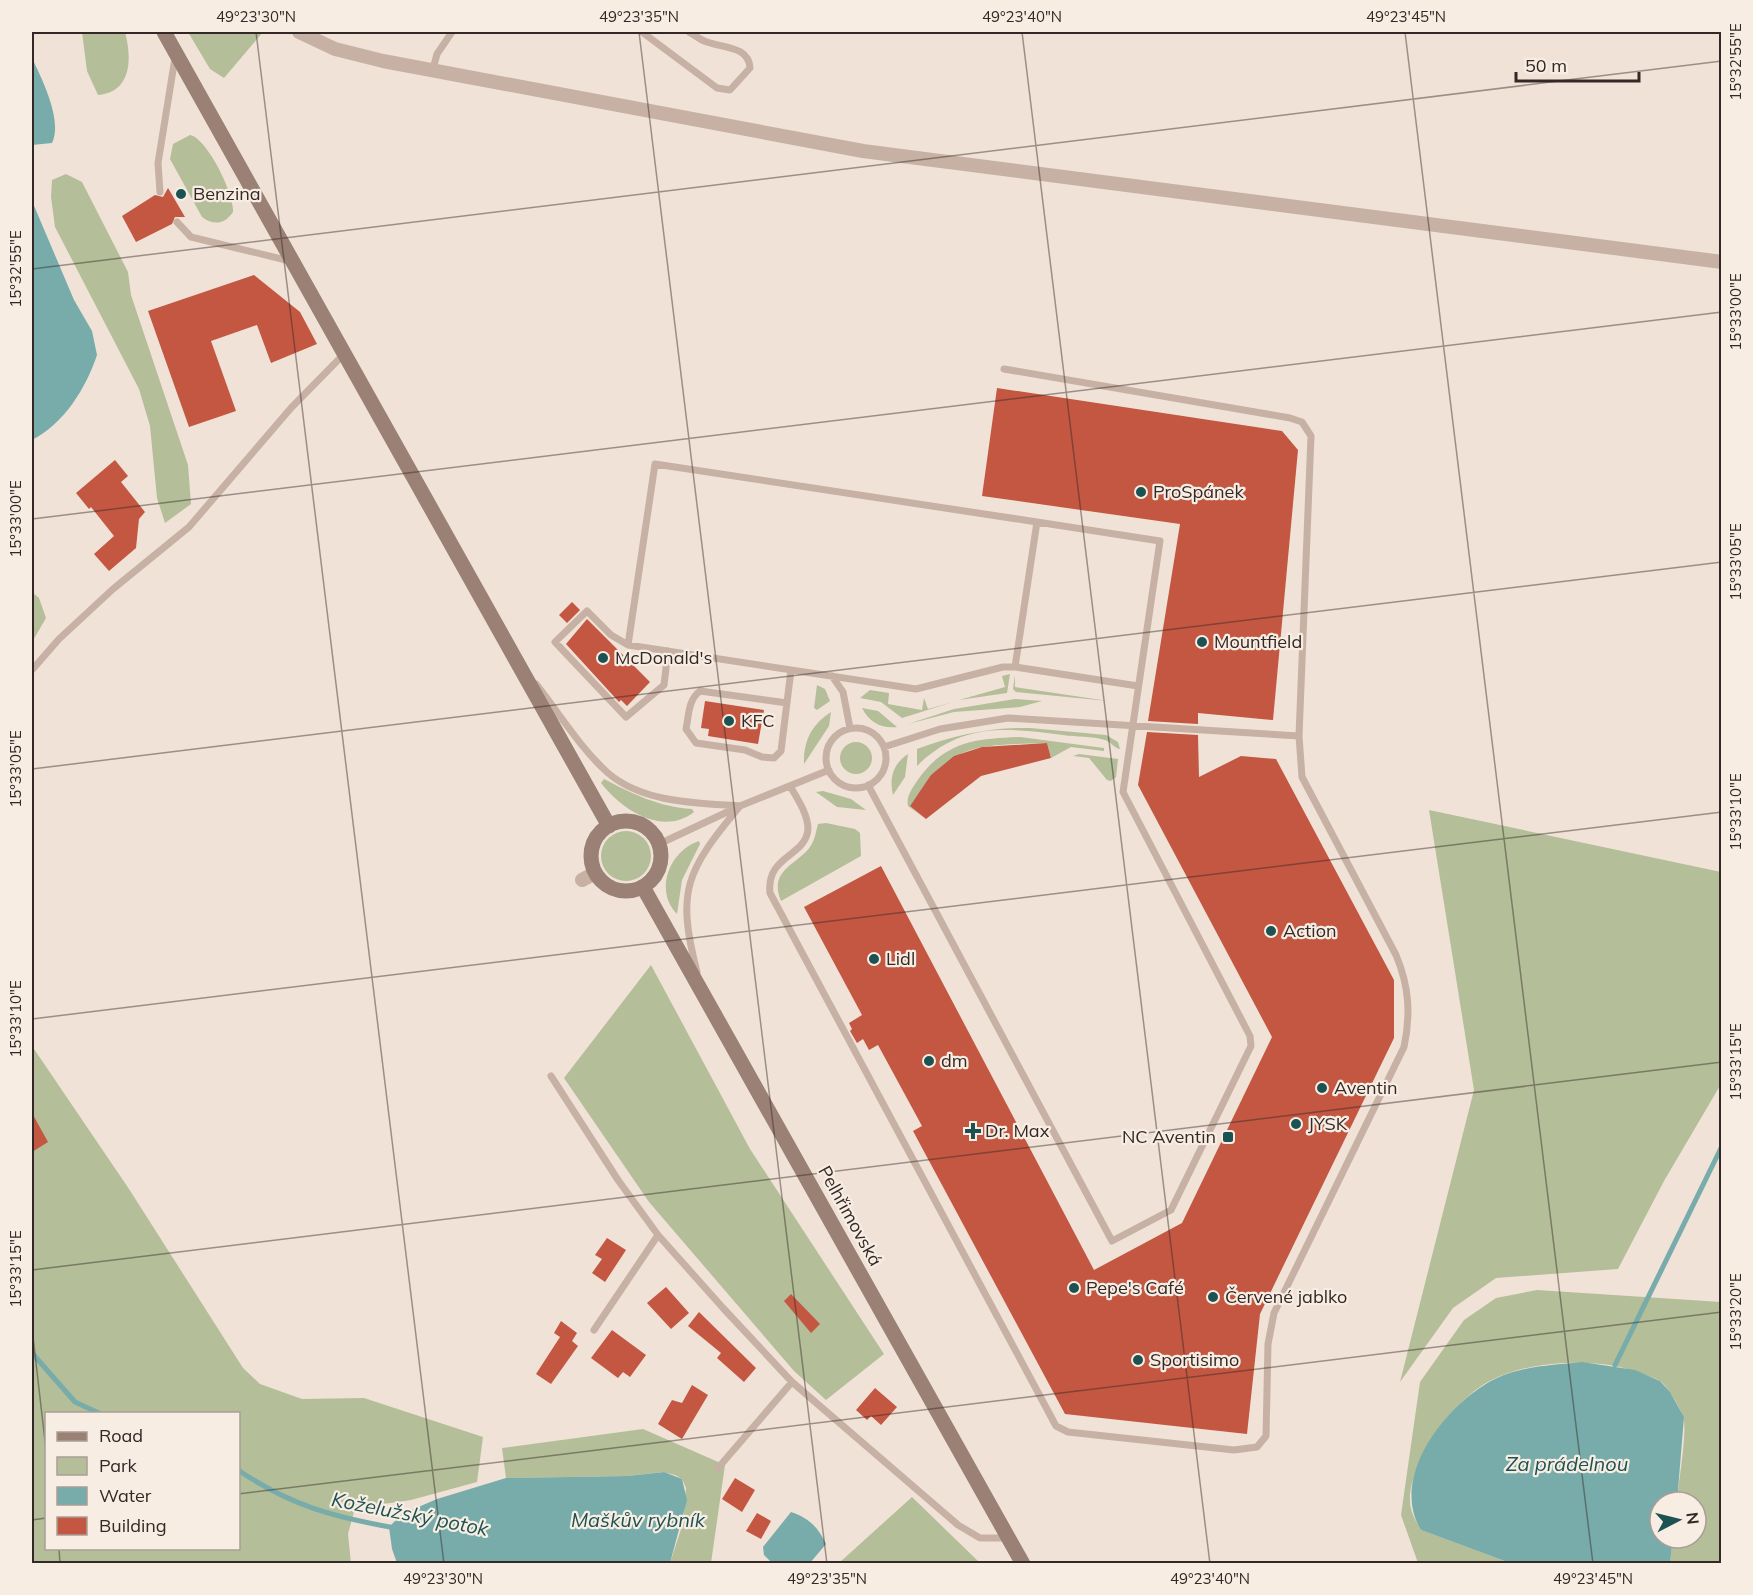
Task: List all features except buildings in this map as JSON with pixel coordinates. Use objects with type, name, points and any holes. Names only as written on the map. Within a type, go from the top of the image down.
[{"type":"main road","points":[[164,32],[609,826]]},
{"type":"main road","points":[[628,821],[638,823],[655,835],[659,844],[661,864],[651,881],[643,887],[626,891],[617,890],[589,876],[592,846],[602,831],[609,826],[628,821]]},
{"type":"main road","name":"Pelhřimovská","points":[[643,887],[1023,1563]]},
{"type":"street","points":[[299,32],[335,49],[383,61],[863,151],[1722,262]]},
{"type":"lane","points":[[433,69],[437,54],[452,32]]},
{"type":"lane","points":[[642,32],[717,87],[730,90],[738,84],[750,68],[750,60],[745,53],[704,41],[689,32]]},
{"type":"lane","points":[[160,192],[158,164],[176,53]]},
{"type":"lane","points":[[177,222],[191,237],[291,261]]},
{"type":"lane","points":[[32,670],[59,639],[113,588],[189,527],[291,408],[344,354]]},
{"type":"lane","points":[[790,786],[805,814],[808,829],[803,843],[776,865],[770,876],[770,893],[1056,1426],[1068,1432],[1247,1450],[1257,1448],[1266,1436],[1268,1344],[1274,1313],[1404,1047],[1409,1021],[1404,974],[1302,777],[1299,736],[1311,436],[1307,427],[1290,418],[1004,369]]},
{"type":"lane","points":[[628,645],[655,464],[1160,541],[1123,792],[1247,1027],[1251,1046],[1171,1210],[1112,1241],[868,785]]},
{"type":"lane","points":[[1015,667],[1037,522]]},
{"type":"lane","points":[[668,651],[664,685],[626,717],[555,642],[587,611],[611,635],[628,645],[668,651],[791,670],[832,676],[927,688],[1003,667],[1015,667],[1138,686]]},
{"type":"lane","points":[[508,647],[610,775],[638,790],[669,800],[740,806]]},
{"type":"lane","points":[[787,703],[700,691],[693,696],[690,703],[687,729],[689,737],[696,743],[745,750],[762,757],[774,758],[781,750],[787,703],[791,670]]},
{"type":"lane","points":[[832,676],[843,692],[850,728]]},
{"type":"lane","points":[[884,747],[940,729],[1008,718],[1132,728],[1299,736]]},
{"type":"lane","points":[[850,728],[871,731],[884,747],[884,769],[868,785],[850,787],[834,778],[826,761],[829,744],[835,736],[850,728]]},
{"type":"lane","points":[[659,844],[740,806],[829,770]]},
{"type":"lane","points":[[702,991],[686,929],[688,889],[696,866],[706,848],[740,806]]},
{"type":"lane","points":[[551,1076],[618,1180],[658,1235],[792,1382],[958,1525],[980,1538],[1010,1538]]},
{"type":"lane","points":[[594,1330],[658,1235]]},
{"type":"lane","points":[[718,1468],[792,1382]]},
{"type":"green space","points":[[82,32],[125,32],[129,52],[127,72],[118,88],[98,95],[87,71]]},
{"type":"green space","points":[[188,32],[263,32],[224,78],[210,69]]},
{"type":"green space","points":[[190,135],[197,138],[212,156],[230,193],[233,212],[223,221],[215,223],[202,217],[170,159],[173,144]]},
{"type":"green space","points":[[66,174],[82,182],[128,272],[131,295],[188,465],[191,504],[165,523],[157,498],[150,426],[139,389],[55,227],[51,197],[52,180]]},
{"type":"green space","points":[[32,592],[39,598],[46,618],[32,642]]},
{"type":"green space","points":[[1010,674],[1007,693],[959,700],[1005,687],[1002,676]]},
{"type":"green space","points":[[1015,675],[1015,687],[1108,701],[1016,692],[1013,689]]},
{"type":"green space","points":[[817,685],[825,689],[830,701],[817,710],[814,708]]},
{"type":"green space","points":[[870,690],[889,693],[888,704],[922,710],[924,698],[928,709],[953,702],[902,718],[881,702],[860,698]]},
{"type":"green space","points":[[1015,699],[1042,701],[1020,707],[954,712],[908,724],[954,709]]},
{"type":"green space","points":[[862,708],[878,711],[897,727],[876,724]]},
{"type":"green space","points":[[831,712],[829,726],[804,764],[805,748],[810,734]]},
{"type":"green space","points":[[1030,728],[1106,735],[1118,742],[1120,749],[1107,741],[1095,738],[1004,730],[989,731]]},
{"type":"green space","points":[[979,732],[951,742],[917,766],[917,749]]},
{"type":"green space","points":[[1020,737],[1104,748],[1104,751],[1071,747],[1051,758],[1047,743],[1000,745],[967,751],[953,758],[940,769],[910,806],[926,819],[908,806],[911,790],[917,781],[928,768],[950,750],[975,741]]},
{"type":"green space","points":[[856,742],[868,746],[872,758],[868,770],[856,774],[844,770],[840,758],[844,746]]},
{"type":"green space","points":[[908,754],[905,777],[893,795],[893,772]]},
{"type":"green space","points":[[1079,754],[1118,759],[1116,777],[1111,781],[1107,780],[1089,758],[1073,756]]},
{"type":"green space","points":[[604,779],[647,799],[668,806],[692,809],[694,812],[682,819],[669,822],[643,817],[609,793],[601,783]]},
{"type":"green space","points":[[823,791],[851,799],[866,810],[837,807],[816,792]]},
{"type":"green space","points":[[1429,810],[1721,872],[1721,1084],[1664,1181],[1618,1269],[1496,1278],[1453,1308],[1400,1382],[1474,1090]]},
{"type":"green space","points":[[826,823],[855,829],[860,833],[861,856],[781,901],[778,882],[781,875],[810,847],[818,824]]},
{"type":"green space","points":[[626,831],[635,833],[646,842],[651,856],[649,865],[640,876],[626,881],[617,879],[606,870],[601,856],[603,847],[612,836]]},
{"type":"green space","points":[[699,841],[700,844],[682,880],[677,914],[670,905],[667,894],[668,873],[680,853]]},
{"type":"green space","points":[[651,965],[750,1149],[884,1354],[826,1400],[794,1371],[649,1202],[564,1078]]},
{"type":"green space","points":[[32,1046],[129,1189],[243,1368],[260,1384],[302,1399],[364,1398],[483,1437],[477,1482],[411,1500],[355,1508],[348,1534],[351,1563],[32,1563]]},
{"type":"green space","points":[[1537,1290],[1721,1302],[1721,1563],[1670,1563],[1672,1550],[1708,1550],[1708,1490],[1678,1490],[1684,1445],[1684,1423],[1683,1416],[1670,1392],[1660,1381],[1625,1368],[1605,1364],[1560,1363],[1537,1366],[1496,1378],[1468,1396],[1433,1438],[1416,1470],[1411,1486],[1410,1505],[1421,1530],[1510,1563],[1418,1563],[1401,1515],[1420,1382],[1464,1320],[1496,1298]]},
{"type":"green space","points":[[643,1429],[725,1465],[711,1563],[670,1563],[683,1523],[686,1488],[682,1479],[675,1475],[663,1472],[628,1476],[506,1478],[502,1448]]},
{"type":"green space","points":[[912,1497],[980,1563],[839,1563]]},
{"type":"water","points":[[32,58],[46,88],[53,112],[55,134],[52,143],[32,145]]},
{"type":"water","points":[[32,201],[74,300],[92,331],[97,355],[87,380],[64,415],[44,433],[32,440]]},
{"type":"water","name":"Za prádelnou","points":[[1582,1362],[1635,1370],[1660,1381],[1670,1392],[1684,1417],[1678,1490],[1648,1490],[1648,1550],[1672,1550],[1670,1563],[1510,1563],[1421,1530],[1413,1509],[1412,1487],[1418,1465],[1428,1443],[1443,1422],[1478,1389],[1497,1378],[1538,1367]]},
{"type":"water","name":"Maškův rybník","points":[[664,1472],[682,1479],[687,1500],[670,1563],[397,1563],[392,1549],[389,1527],[402,1514],[437,1499],[506,1478],[628,1476]]},
{"type":"water","points":[[791,1512],[812,1524],[826,1544],[810,1563],[772,1563],[764,1555],[763,1547]]},
{"type":"waterway","points":[[1615,1365],[1722,1146]]},
{"type":"waterway","name":"Koželužský potok","points":[[32,1353],[75,1402],[97,1412]]},
{"type":"waterway","name":"Koželužský potok","points":[[240,1471],[276,1493],[313,1508],[395,1528]]},
{"type":"place","name":"Benzina","points":[[181,194]]},
{"type":"place","name":"ProSpánek","points":[[1141,492]]},
{"type":"place","name":"Mountfield","points":[[1202,642]]},
{"type":"place","name":"McDonald's","points":[[603,658]]},
{"type":"place","name":"KFC","points":[[729,721]]},
{"type":"place","name":"Action","points":[[1271,931]]},
{"type":"place","name":"Lidl","points":[[874,959]]},
{"type":"place","name":"dm","points":[[929,1061]]},
{"type":"place","name":"Aventin","points":[[1322,1088]]},
{"type":"place","name":"JYSK","points":[[1296,1124]]},
{"type":"place","name":"Dr. Max","points":[[973,1131]]},
{"type":"place","name":"NC Aventin","points":[[1228,1137]]},
{"type":"place","name":"Pepe's Café","points":[[1074,1288]]},
{"type":"place","name":"Červené jablko","points":[[1213,1297]]},
{"type":"place","name":"Sportisimo","points":[[1138,1360]]}]
